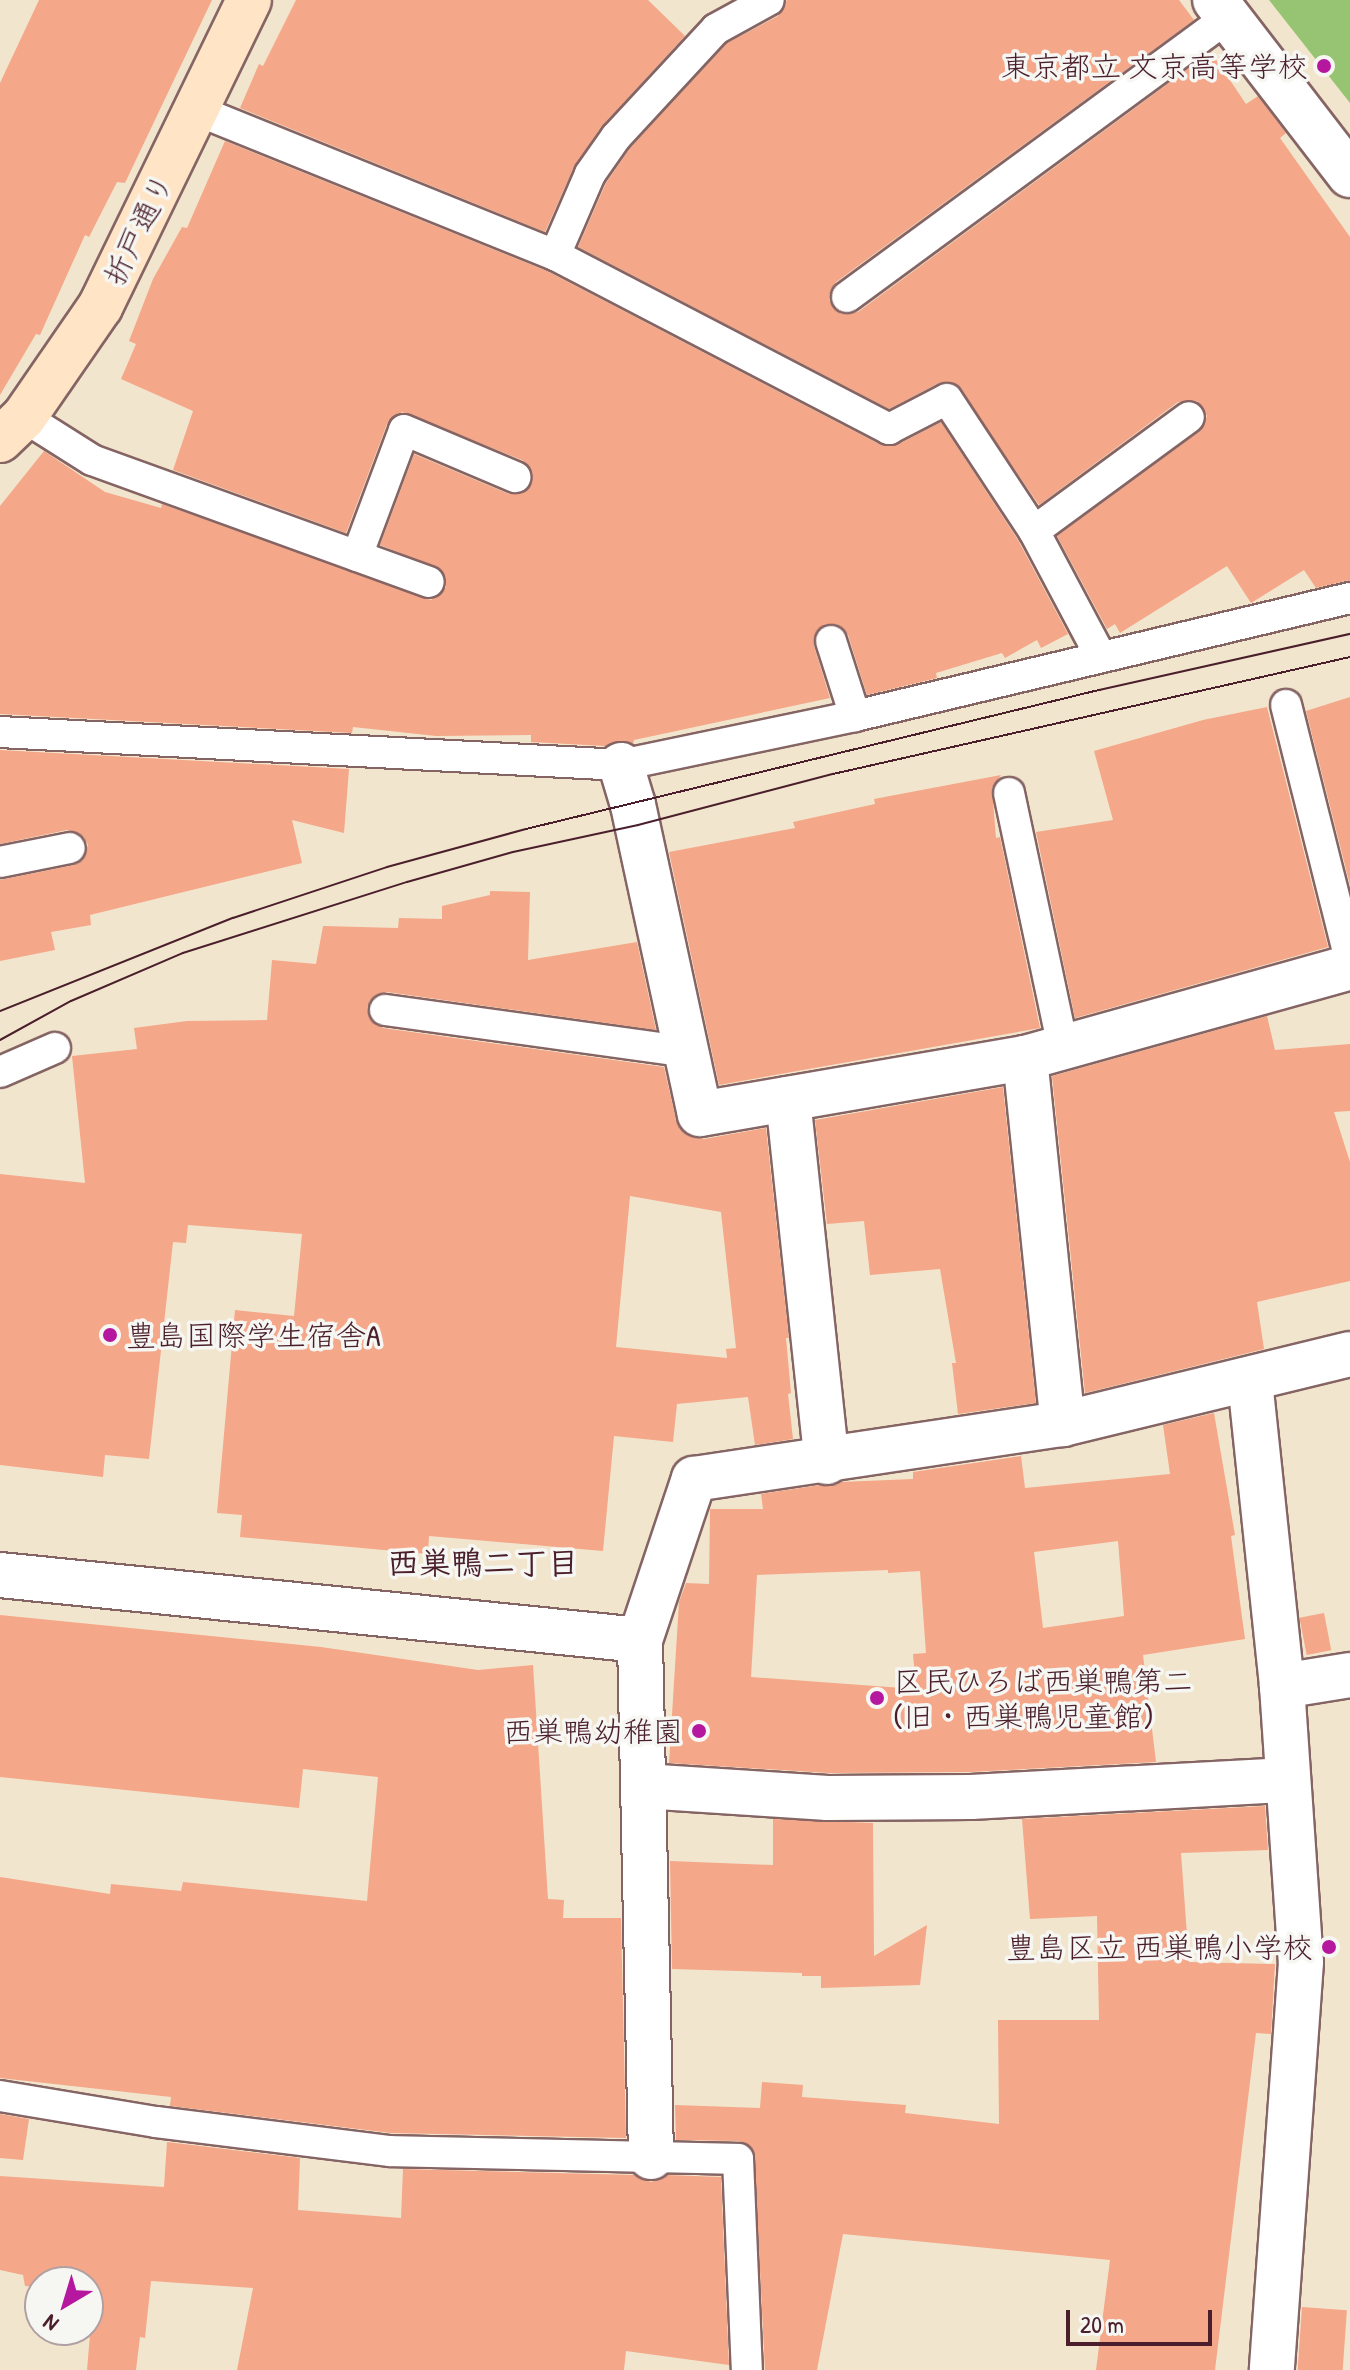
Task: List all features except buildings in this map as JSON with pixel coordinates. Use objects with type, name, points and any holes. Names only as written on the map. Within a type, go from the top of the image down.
[{"type":"street","name":"折戸通り","points":[[12,428],[100,307],[249,0]]},
{"type":"street","points":[[1222,8],[1350,175]]},
{"type":"street","points":[[621,765],[633,805],[700,1114],[1044,1053],[1350,967]]},
{"type":"street","points":[[1044,1053],[1063,1424]]},
{"type":"street","points":[[788,1099],[827,1462]]},
{"type":"street","points":[[651,2157],[640,1640],[694,1479],[827,1462],[1063,1424],[1250,1381],[1350,1354]]},
{"type":"street","points":[[1250,1381],[1282,1686],[1301,1962],[1272,2370]]},
{"type":"street","points":[[0,1575],[640,1640]]},
{"type":"street","points":[[1282,1686],[1350,1675]]},
{"type":"street","points":[[643,1786],[828,1798],[955,1797],[1288,1780]]},
{"type":"lane","points":[[555,255],[590,174],[616,137],[716,29],[769,0]]},
{"type":"lane","points":[[847,297],[1222,8]]},
{"type":"lane","points":[[196,110],[555,255],[889,429],[947,399],[1034,531],[1101,657]]},
{"type":"lane","points":[[1034,531],[1105,483],[1189,417]]},
{"type":"lane","points":[[12,428],[429,582]]},
{"type":"lane","points":[[357,556],[404,430],[515,477]]},
{"type":"lane","points":[[0,732],[621,765],[855,716],[1350,598]]},
{"type":"lane","points":[[831,641],[855,716]]},
{"type":"lane","points":[[1286,705],[1350,959]]},
{"type":"lane","points":[[1009,793],[1044,1053]]},
{"type":"lane","points":[[0,862],[70,848]]},
{"type":"lane","points":[[385,1010],[687,1052]]},
{"type":"lane","points":[[0,1072],[55,1048]]},
{"type":"lane","points":[[0,2096],[156,2122],[390,2151],[738,2159],[747,2370]]},
{"type":"green space","name":"東京都立 文京高等学校","points":[[1269,0],[1350,0],[1350,103]]},
{"type":"tram line","points":[[0,1011],[233,918],[387,867],[526,829],[1099,690],[1350,634]]},
{"type":"tram line","points":[[0,1040],[71,1001],[183,953],[407,882],[513,852],[638,825],[833,774],[1350,657]]},
{"type":"place","name":"東京都立 文京高等学校","points":[[1324,66]]},
{"type":"place","name":"豊島国際学生宿舎A","points":[[110,1335]]},
{"type":"place","name":"区民ひろば西巣鴨第二 (旧・西巣鴨児童館)","points":[[877,1698]]},
{"type":"place","name":"西巣鴨幼稚園","points":[[699,1731]]},
{"type":"place","name":"豊島区立 西巣鴨小学校","points":[[1329,1947]]},
{"type":"district","name":"西巣鴨二丁目","points":[[483,1563]]}]
